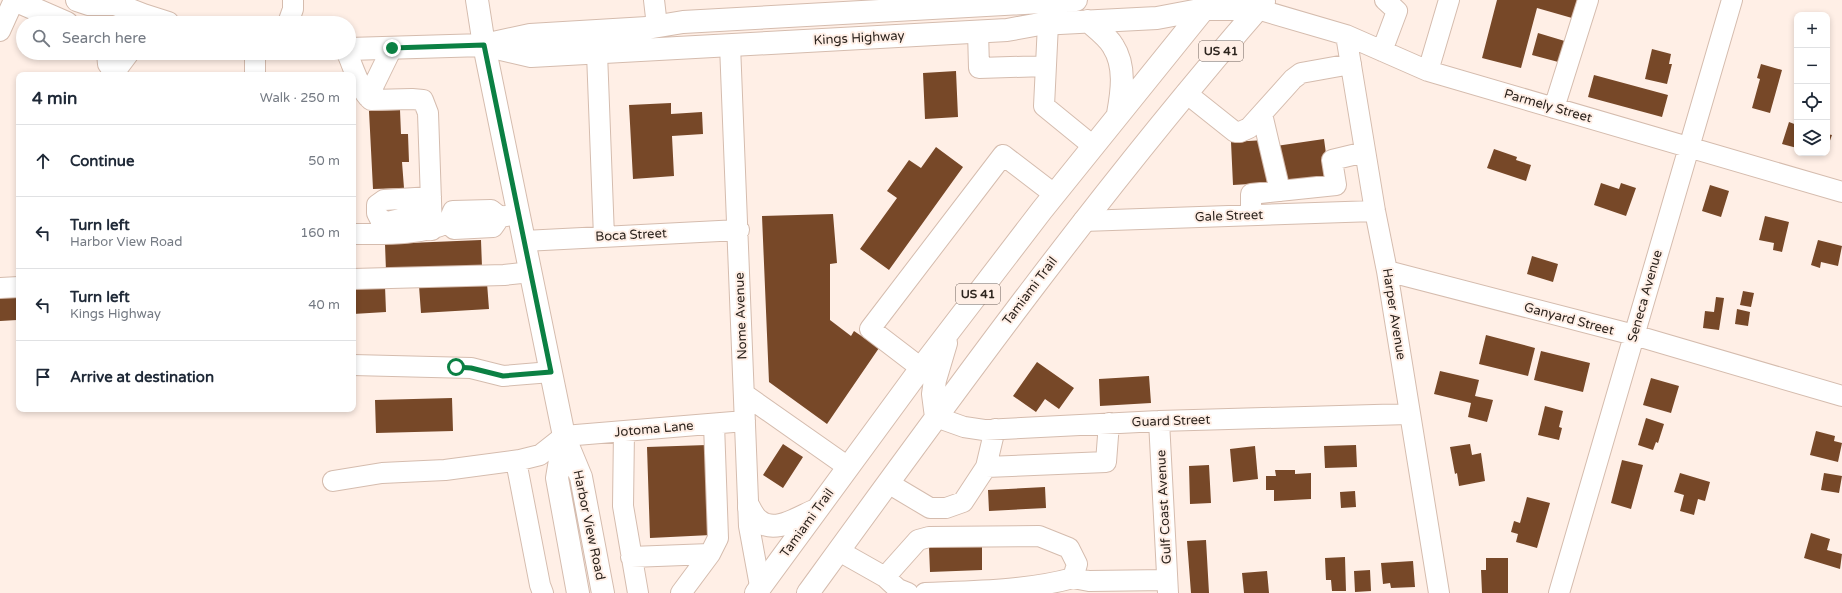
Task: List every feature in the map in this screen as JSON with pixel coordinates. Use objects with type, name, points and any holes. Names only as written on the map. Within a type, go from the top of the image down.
[{"type":"main road","points":[[77,0],[89,4],[109,2],[148,16]]},
{"type":"main road","name":"Harbor View Road","points":[[477,0],[509,215],[524,241],[564,436],[581,477],[603,593]]},
{"type":"main road","name":"Kings Highway","points":[[356,49],[484,45],[530,35],[657,26],[683,22],[949,4],[1066,0]]},
{"type":"main road","points":[[1177,0],[1209,4],[1261,5]]},
{"type":"main road","points":[[19,1],[52,16]]},
{"type":"main road","points":[[949,4],[951,33]]},
{"type":"main road","name":"Kings Highway","points":[[484,45],[531,56],[1007,30],[1048,24],[1157,18],[1209,4]]},
{"type":"main road","name":"Tamiami Trail","points":[[758,589],[921,368],[1054,194],[1209,4]]},
{"type":"main road","name":"Tamiami Trail","points":[[808,593],[936,417],[1083,221],[1186,93],[1261,5]]},
{"type":"main road","points":[[1088,21],[1113,45],[1120,63],[1123,85],[1118,114]]},
{"type":"main road","points":[[936,417],[933,394],[935,380],[950,331]]},
{"type":"main road","name":"Harbor View Road","points":[[564,436],[557,478],[578,593]]},
{"type":"main road","points":[[749,507],[757,520],[768,526],[779,526],[816,510]]},
{"type":"street","points":[[654,0],[657,26]]},
{"type":"street","points":[[1428,71],[1449,0]]},
{"type":"street","points":[[1554,108],[1588,0]]},
{"type":"street","name":"Seneca Avenue","points":[[1559,593],[1732,0]]},
{"type":"street","points":[[0,31],[19,1]]},
{"type":"street","points":[[1382,51],[1397,4]]},
{"type":"street","name":"Parmely Street","points":[[1261,5],[1346,36],[1428,71],[1842,192]]},
{"type":"street","points":[[1048,24],[1044,106],[1093,146]]},
{"type":"street","points":[[978,31],[979,68],[1046,66]]},
{"type":"street","name":"Harper Avenue","points":[[1346,36],[1375,211],[1388,271],[1409,414],[1439,593]]},
{"type":"street","name":"Nome Avenue","points":[[730,45],[739,230],[749,526],[758,589]]},
{"type":"street","points":[[368,97],[392,48]]},
{"type":"street","points":[[597,53],[604,237]]},
{"type":"street","points":[[108,60],[108,64],[113,72]]},
{"type":"street","points":[[115,72],[124,60]]},
{"type":"street","points":[[255,60],[255,72]]},
{"type":"street","points":[[350,60],[368,97],[371,100],[423,100],[428,113],[435,216]]},
{"type":"street","points":[[1186,93],[1235,132],[1240,132],[1249,128],[1293,79],[1301,73],[1351,64]]},
{"type":"street","points":[[1262,114],[1280,190]]},
{"type":"street","points":[[1251,215],[1251,194],[1336,185],[1332,160],[1365,152]]},
{"type":"street","points":[[921,368],[870,329],[965,204],[1003,155],[1054,194]]},
{"type":"street","points":[[381,227],[377,213],[377,204],[384,200],[435,216],[454,230],[493,227],[509,215]]},
{"type":"street","name":"Gale Street","points":[[1083,221],[1375,211]]},
{"type":"street","points":[[356,233],[381,227],[400,234],[435,216]]},
{"type":"street","name":"Boca Street","points":[[524,241],[739,230]]},
{"type":"street","name":"Ganyard Street","points":[[1388,271],[1634,335],[1842,396]]},
{"type":"street","points":[[356,279],[504,275],[530,272]]},
{"type":"street","points":[[0,288],[16,287]]},
{"type":"street","points":[[356,365],[471,368],[503,376],[551,372]]},
{"type":"street","points":[[744,394],[848,467]]},
{"type":"street","name":"Guard Street","points":[[936,417],[964,427],[984,430],[1159,421],[1409,414]]},
{"type":"street","name":"Jotoma Lane","points":[[564,436],[745,421]]},
{"type":"street","name":"Gulf Coast Avenue","points":[[1159,421],[1168,586]]},
{"type":"street","points":[[986,467],[1106,462],[1109,423]]},
{"type":"street","points":[[681,593],[710,554],[718,538],[719,527],[714,424]]},
{"type":"street","points":[[888,482],[930,508],[946,508],[963,502],[986,467],[995,429]]},
{"type":"street","points":[[624,431],[623,506],[638,593]]},
{"type":"street","points":[[333,481],[382,473],[445,470],[516,461],[540,455],[564,436]]},
{"type":"street","points":[[516,461],[540,585],[543,593]]},
{"type":"street","points":[[885,577],[918,540],[929,537],[1039,536],[1069,548],[1077,564],[1073,578]]},
{"type":"street","points":[[839,551],[885,577],[898,589],[908,593]]},
{"type":"street","points":[[631,557],[710,554]]},
{"type":"street","points":[[925,593],[990,592],[1056,583],[1073,578],[1089,581],[1168,586]]},
{"type":"building","points":[[1497,0],[1577,0],[1572,18],[1537,8],[1521,68],[1482,58]]},
{"type":"building","points":[[1538,33],[1568,42],[1562,63],[1532,55]]},
{"type":"building","points":[[1652,49],[1671,54],[1669,64],[1672,64],[1667,84],[1645,79]]},
{"type":"building","points":[[1761,64],[1782,70],[1770,113],[1752,108],[1760,79],[1757,78]]},
{"type":"building","points":[[956,71],[958,117],[925,119],[923,73]]},
{"type":"building","points":[[1594,75],[1668,95],[1662,117],[1588,97]]},
{"type":"building","points":[[671,103],[671,114],[702,112],[703,134],[672,136],[674,176],[633,179],[629,105]]},
{"type":"building","points":[[400,110],[401,134],[408,134],[409,162],[402,162],[404,188],[373,189],[369,111]]},
{"type":"building","points":[[1789,122],[1794,124],[1794,147],[1782,144]]},
{"type":"building","points":[[1324,139],[1329,176],[1281,183],[1276,146]]},
{"type":"building","points":[[1265,140],[1267,183],[1233,185],[1231,142]]},
{"type":"building","points":[[936,147],[963,167],[889,270],[860,249],[897,198],[887,191],[909,160],[921,168]]},
{"type":"building","points":[[1494,149],[1517,157],[1516,160],[1531,165],[1526,181],[1487,168]]},
{"type":"building","points":[[1601,183],[1619,189],[1621,183],[1636,188],[1626,216],[1594,205]]},
{"type":"building","points":[[1710,185],[1729,191],[1721,217],[1702,211]]},
{"type":"building","points":[[833,214],[837,263],[830,264],[830,320],[851,336],[854,331],[879,348],[827,424],[769,382],[762,216]]},
{"type":"building","points":[[1765,216],[1789,222],[1782,252],[1773,250],[1774,243],[1759,240]]},
{"type":"building","points":[[481,240],[482,267],[386,271],[385,244]]},
{"type":"building","points":[[1818,240],[1842,246],[1838,266],[1821,262],[1820,268],[1811,265]]},
{"type":"building","points":[[1532,256],[1558,264],[1553,282],[1527,274]]},
{"type":"building","points":[[487,283],[489,309],[421,313],[419,286]]},
{"type":"building","points":[[385,286],[386,312],[356,314],[356,287]]},
{"type":"building","points":[[1743,291],[1754,293],[1751,307],[1740,305]]},
{"type":"building","points":[[16,295],[16,320],[0,321],[0,296]]},
{"type":"building","points":[[1716,297],[1724,298],[1719,330],[1703,328],[1705,311],[1714,312]]},
{"type":"building","points":[[1737,309],[1750,312],[1748,326],[1735,324]]},
{"type":"building","points":[[1486,335],[1535,348],[1528,376],[1479,364]]},
{"type":"building","points":[[1541,351],[1590,363],[1583,392],[1534,380]]},
{"type":"building","points":[[1037,362],[1074,388],[1059,409],[1045,399],[1036,412],[1013,396]]},
{"type":"building","points":[[1440,371],[1479,380],[1475,396],[1493,400],[1487,422],[1468,417],[1471,403],[1434,394]]},
{"type":"building","points":[[1149,376],[1151,403],[1100,406],[1099,379]]},
{"type":"building","points":[[1651,378],[1679,386],[1671,413],[1643,405]]},
{"type":"building","points":[[452,398],[453,431],[376,433],[375,400]]},
{"type":"building","points":[[1545,406],[1563,411],[1559,427],[1562,428],[1559,440],[1538,435]]},
{"type":"building","points":[[1646,418],[1664,424],[1658,443],[1656,442],[1653,450],[1638,445]]},
{"type":"building","points":[[1816,431],[1835,436],[1834,441],[1842,443],[1838,462],[1810,455]]},
{"type":"building","points":[[783,444],[803,457],[783,488],[763,475]]},
{"type":"building","points":[[1470,444],[1472,455],[1481,453],[1485,481],[1459,486],[1450,447]]},
{"type":"building","points":[[707,445],[711,535],[650,538],[647,447]]},
{"type":"building","points":[[1356,445],[1357,467],[1325,468],[1324,446]]},
{"type":"building","points":[[1255,446],[1258,479],[1233,482],[1230,449]]},
{"type":"building","points":[[1622,460],[1643,465],[1631,509],[1611,503]]},
{"type":"building","points":[[1209,465],[1211,503],[1190,504],[1189,466]]},
{"type":"building","points":[[1275,470],[1295,470],[1295,474],[1311,473],[1311,499],[1274,501],[1274,490],[1266,490],[1266,476],[1276,476]]},
{"type":"building","points":[[1680,473],[1710,482],[1705,501],[1698,499],[1694,515],[1680,511],[1684,495],[1674,492]]},
{"type":"building","points":[[1824,473],[1842,476],[1839,493],[1821,490]]},
{"type":"building","points":[[1045,487],[1046,508],[989,511],[988,490]]},
{"type":"building","points":[[1355,491],[1356,507],[1341,508],[1340,492]]},
{"type":"building","points":[[1527,497],[1550,503],[1537,548],[1516,542],[1518,534],[1511,532],[1514,521],[1520,523]]},
{"type":"building","points":[[1811,533],[1830,539],[1827,550],[1842,554],[1840,569],[1804,558]]},
{"type":"building","points":[[1206,540],[1209,593],[1191,593],[1187,541]]},
{"type":"building","points":[[982,545],[982,570],[930,572],[929,547]]},
{"type":"building","points":[[1345,557],[1346,591],[1332,591],[1331,580],[1326,580],[1325,558]]},
{"type":"building","points":[[1486,558],[1508,558],[1508,593],[1482,593],[1481,570],[1486,570]]},
{"type":"building","points":[[1413,561],[1415,587],[1391,588],[1390,583],[1383,584],[1381,563]]},
{"type":"building","points":[[1370,570],[1371,591],[1355,592],[1354,571]]},
{"type":"building","points":[[1267,571],[1269,593],[1244,593],[1242,573]]},
{"type":"route","points":[[392,48],[484,45],[551,372],[503,376],[471,368],[456,367]]}]
